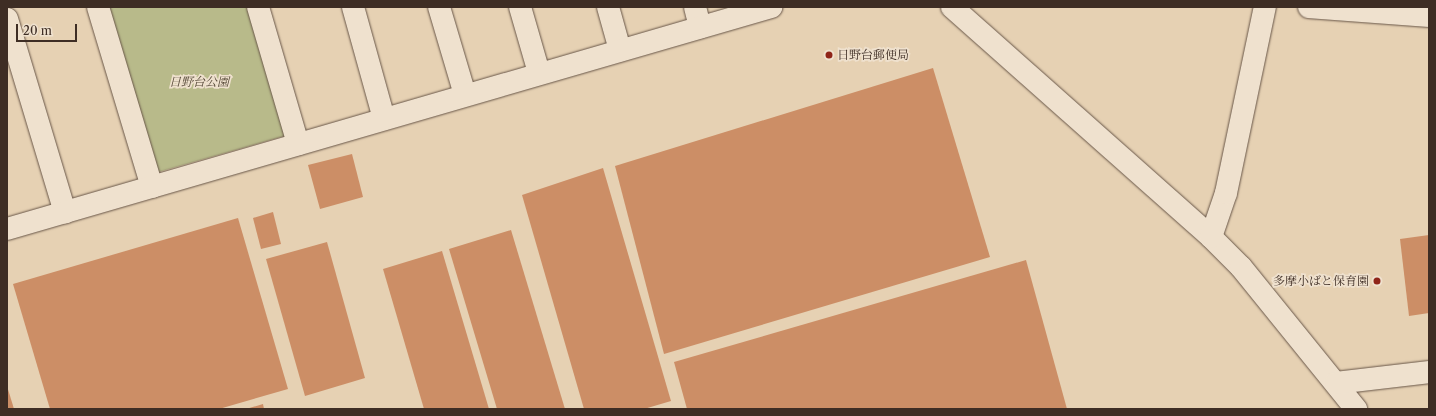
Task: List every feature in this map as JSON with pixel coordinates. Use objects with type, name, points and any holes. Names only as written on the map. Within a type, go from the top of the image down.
[{"type":"street","points":[[98,7],[152,187]]},
{"type":"street","points":[[258,7],[298,144]]},
{"type":"street","points":[[353,7],[384,119]]},
{"type":"street","points":[[439,7],[465,95]]},
{"type":"street","points":[[520,7],[539,73]]},
{"type":"street","points":[[608,7],[620,50]]},
{"type":"street","points":[[7,229],[620,50],[697,17],[771,7]]},
{"type":"street","points":[[952,7],[1211,237],[1241,267],[1356,409]]},
{"type":"street","points":[[1211,237],[1226,193],[1266,7]]},
{"type":"street","points":[[1309,7],[1429,16]]},
{"type":"street","points":[[7,19],[65,212]]},
{"type":"street","points":[[1336,383],[1429,372]]},
{"type":"green space","name":"日野台公園","points":[[98,7],[258,7],[295,133],[148,175]]},
{"type":"building","points":[[933,68],[990,257],[664,354],[615,166]]},
{"type":"building","points":[[352,154],[363,197],[320,209],[308,165]]},
{"type":"building","points":[[603,168],[671,401],[644,409],[584,409],[522,195]]},
{"type":"building","points":[[273,212],[281,244],[261,249],[253,218]]},
{"type":"building","points":[[238,218],[288,389],[219,409],[50,409],[13,284]]},
{"type":"building","points":[[511,230],[565,409],[497,409],[449,249]]},
{"type":"building","points":[[1429,235],[1429,313],[1409,316],[1400,239]]},
{"type":"building","points":[[327,242],[365,378],[305,396],[266,259]]},
{"type":"building","points":[[442,251],[489,409],[424,409],[383,269]]},
{"type":"building","points":[[1026,260],[1067,409],[687,409],[674,362]]},
{"type":"building","points":[[7,386],[14,409],[7,409]]},
{"type":"building","points":[[263,404],[264,409],[246,409]]},
{"type":"place","name":"日野台郵便局","points":[[829,55]]},
{"type":"place","name":"多摩小ばと保育園","points":[[1377,281]]}]
